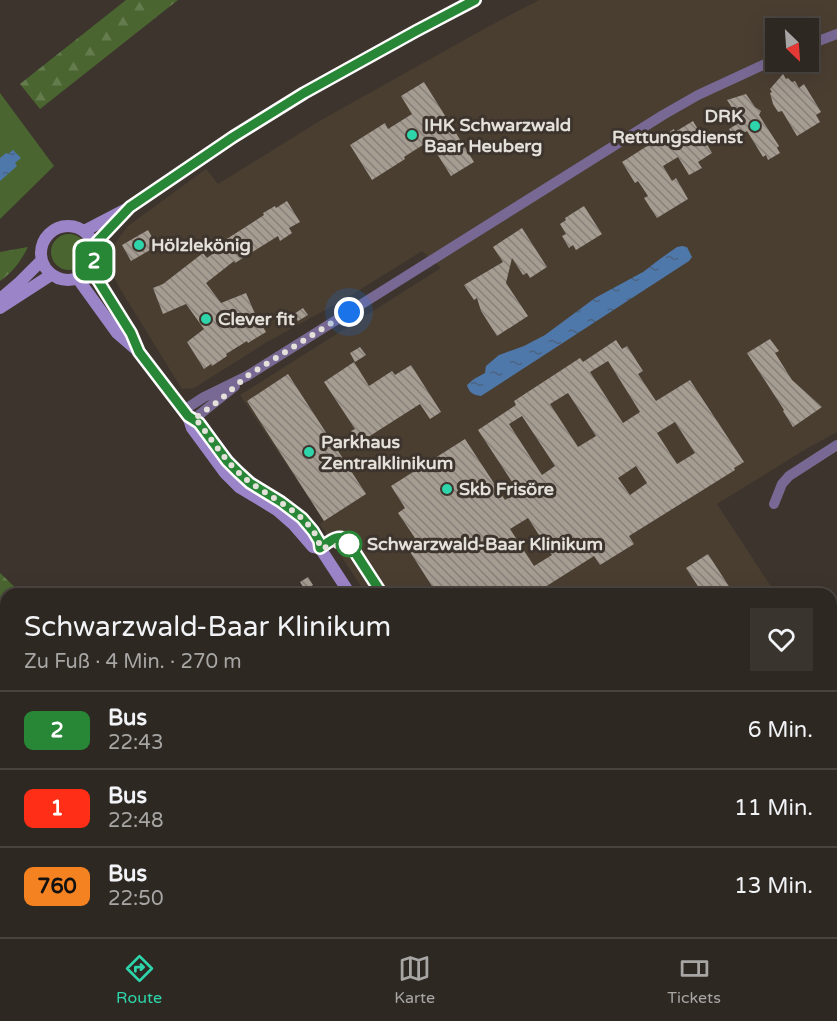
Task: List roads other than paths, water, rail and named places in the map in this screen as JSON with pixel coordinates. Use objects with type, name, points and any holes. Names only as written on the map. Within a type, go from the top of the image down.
[{"type":"main road","points":[[84,231],[130,207],[233,137],[304,93],[475,0]]},
{"type":"main road","points":[[94,245],[130,207]]},
{"type":"main road","points":[[60,227],[77,227],[84,231],[94,245],[96,253],[91,269],[78,279],[60,280],[51,276],[41,261],[42,244],[52,231],[60,227]]},
{"type":"main road","points":[[0,299],[41,261]]},
{"type":"main road","points":[[91,269],[131,333],[139,352]]},
{"type":"main road","points":[[0,308],[51,276]]},
{"type":"main road","points":[[78,279],[117,333],[139,352],[188,415],[192,428],[225,473],[239,487],[277,510],[294,525],[313,548],[320,548],[346,588]]},
{"type":"street","points":[[819,41],[837,34]]},
{"type":"street","points":[[188,415],[220,400],[247,376],[663,115],[698,95],[765,63]]},
{"type":"street","points":[[774,504],[782,484],[789,476],[837,445]]},
{"type":"water","points":[[13,150],[21,158],[15,163],[17,166],[0,181],[0,158]]},
{"type":"water","points":[[677,247],[687,247],[692,257],[689,261],[481,396],[469,390],[467,385],[485,373],[486,366],[499,355],[545,335],[595,298],[643,272]]},
{"type":"place","name":"DRK Rettungsdienst","points":[[755,126]]},
{"type":"place","name":"IHK Schwarzwald Baar Heuberg","points":[[412,135]]},
{"type":"place","name":"Hölzlekönig","points":[[139,245]]},
{"type":"place","name":"Clever fit","points":[[206,319]]},
{"type":"place","name":"Parkhaus Zentralklinikum","points":[[309,452]]},
{"type":"place","name":"Skb Frisöre","points":[[447,489]]},
{"type":"place","name":"Schwarzwald-Baar Klinikum","points":[[349,544]]}]
